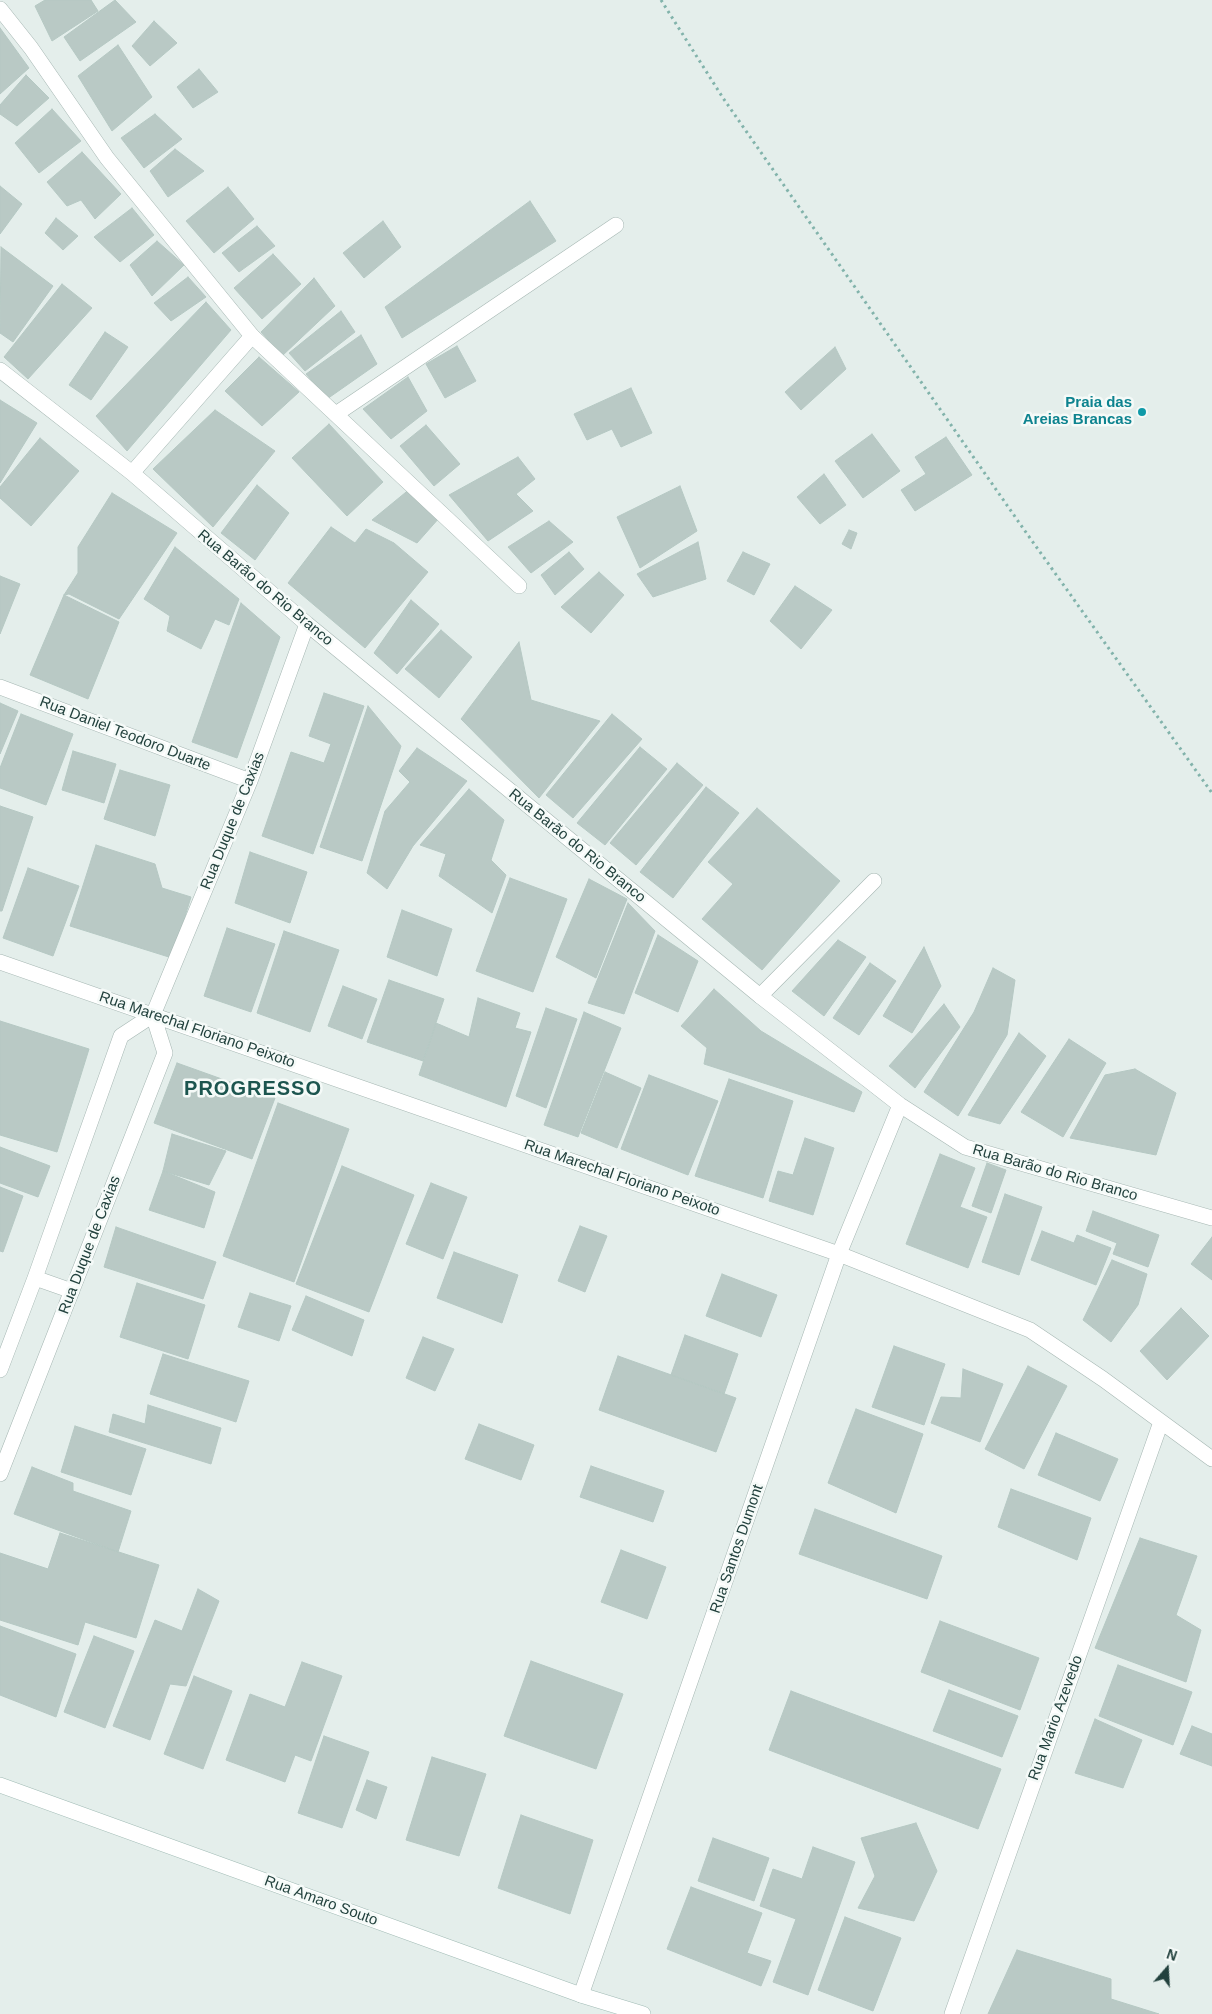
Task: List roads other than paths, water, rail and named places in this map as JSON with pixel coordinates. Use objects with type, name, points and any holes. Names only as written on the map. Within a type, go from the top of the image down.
[{"type":"street","points":[[0,9],[31,48],[107,158],[252,336],[519,586]]},
{"type":"street","points":[[336,414],[616,225]]},
{"type":"street","points":[[132,473],[252,336]]},
{"type":"street","name":"Rua Barão do Rio Branco","points":[[0,370],[132,473],[307,624],[760,996],[900,1105],[965,1147],[1212,1218]]},
{"type":"street","name":"Rua Duque de Caxias","points":[[0,1474],[165,1053],[153,1015],[250,781],[307,624]]},
{"type":"street","name":"Rua Daniel Teodoro Duarte","points":[[0,687],[250,781]]},
{"type":"street","points":[[760,996],[874,881]]},
{"type":"street","name":"Rua Marechal Floriano Peixoto","points":[[0,962],[839,1254],[1030,1330],[1102,1379],[1212,1459]]},
{"type":"street","points":[[0,1370],[35,1278],[121,1036],[153,1015]]},
{"type":"street","name":"Rua Santos Dumont","points":[[581,1995],[839,1254],[900,1105]]},
{"type":"street","points":[[35,1278],[72,1291]]},
{"type":"street","name":"Rua Mario Azevedo","points":[[952,2014],[1161,1422]]},
{"type":"street","name":"Rua Amaro Souto","points":[[0,1785],[581,1995],[643,2014]]},
{"type":"place","name":"Praia das Areias Brancas","points":[[1142,412]]},
{"type":"district","name":"PROGRESSO","points":[[253,1089]]}]
